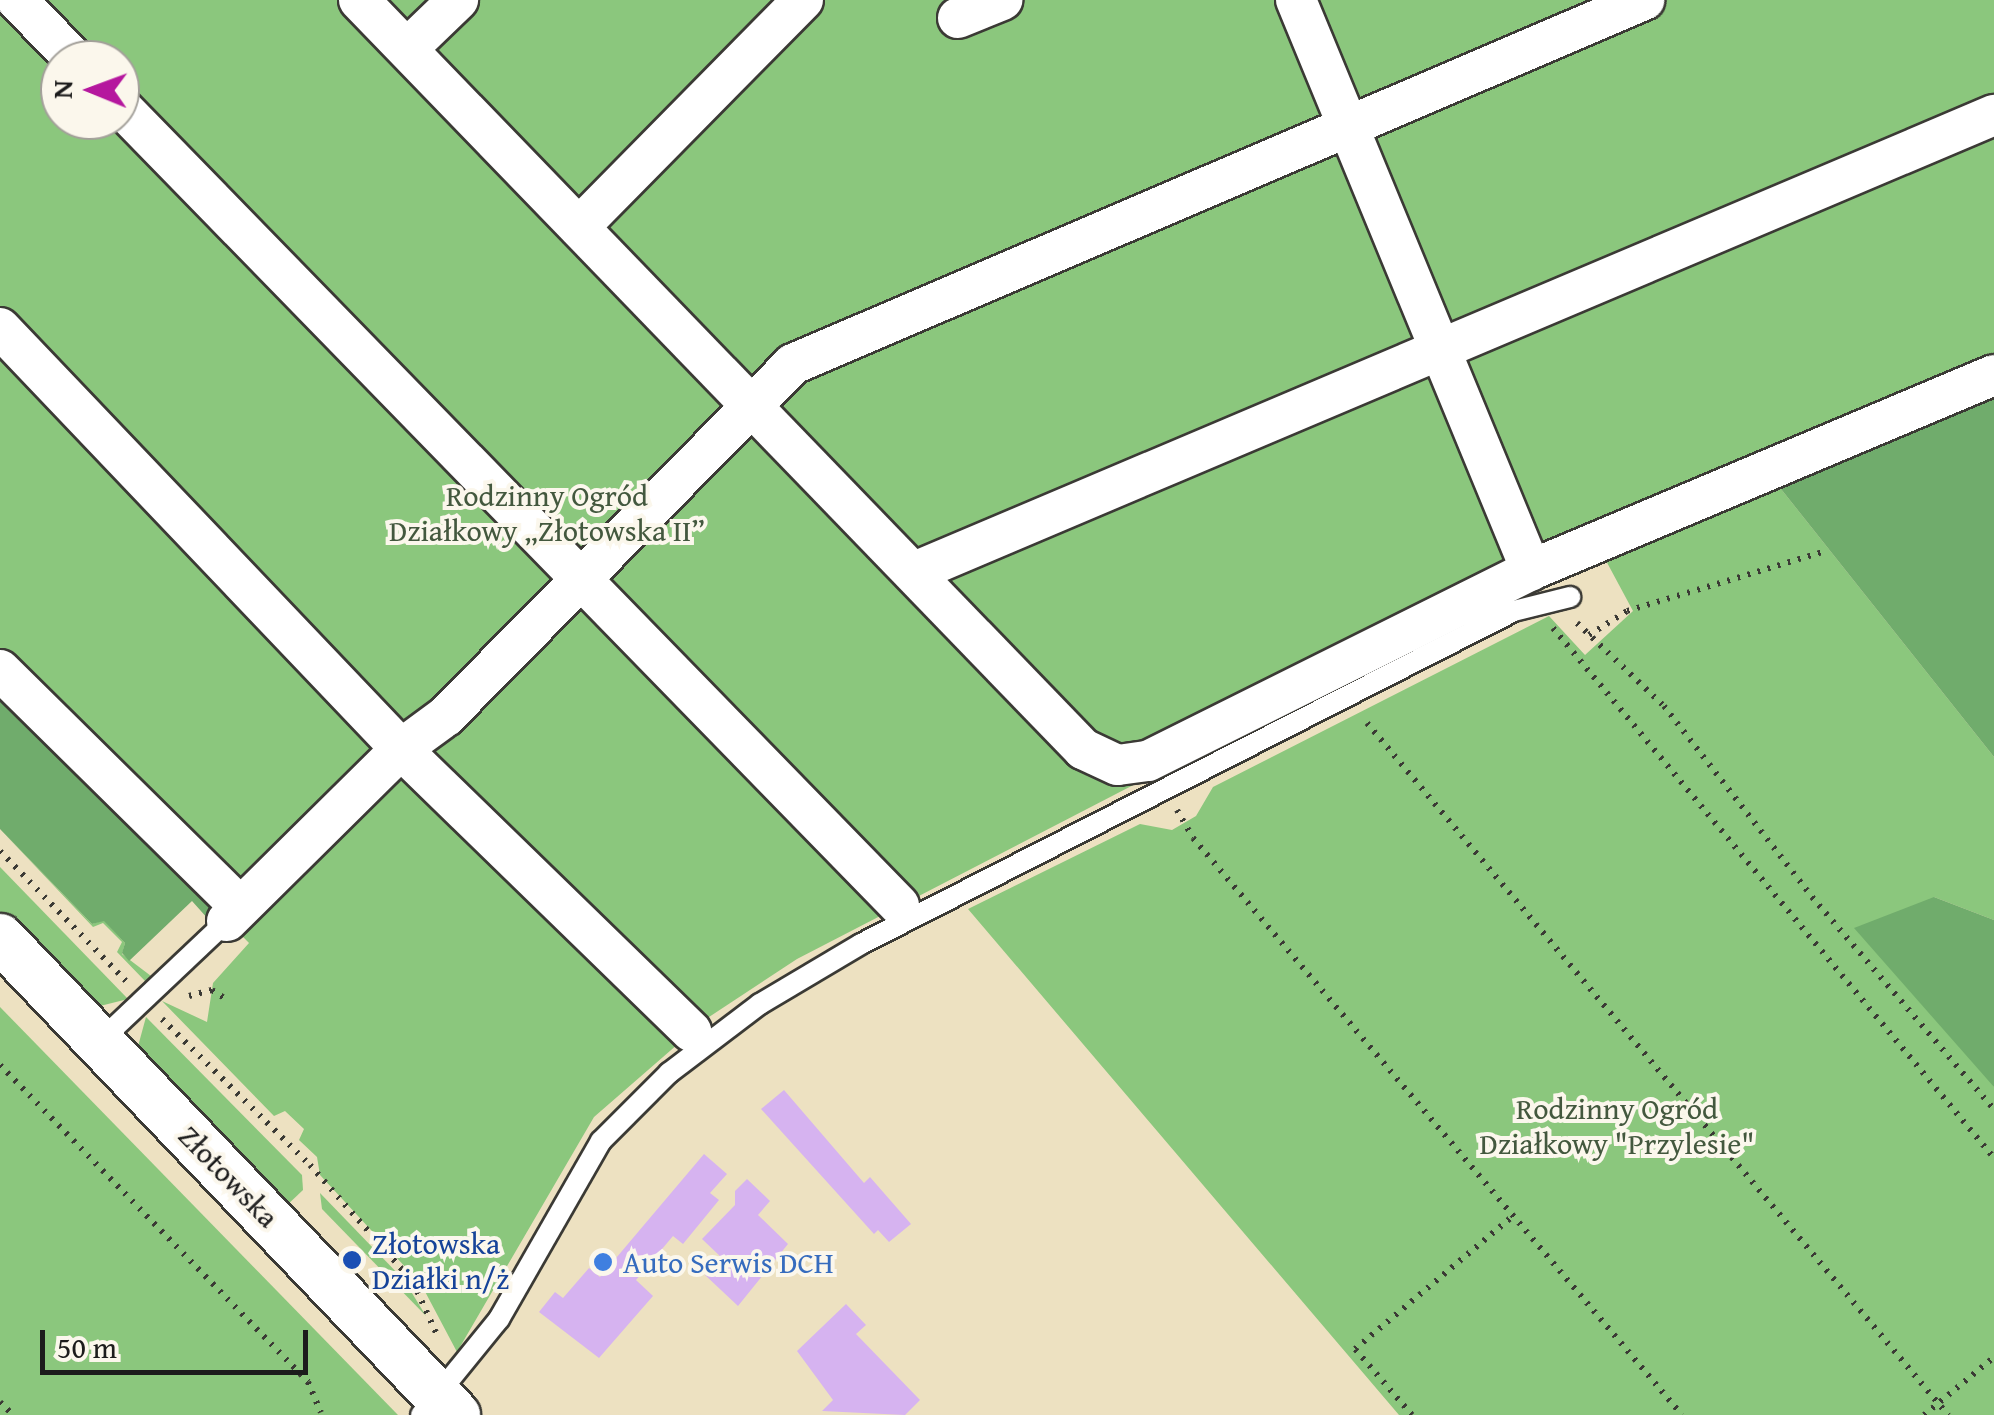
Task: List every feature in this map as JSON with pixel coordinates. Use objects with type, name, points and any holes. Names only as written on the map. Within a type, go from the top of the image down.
[{"type":"street","points":[[17,0],[56,40]]},
{"type":"street","points":[[359,0],[917,571],[1083,749],[1118,764],[1148,762],[1550,588],[1994,375]]},
{"type":"street","points":[[407,50],[458,0]]},
{"type":"street","points":[[579,227],[803,0]]},
{"type":"street","points":[[958,18],[1002,0]]},
{"type":"street","points":[[1296,0],[1442,348],[1550,588]]},
{"type":"street","points":[[0,670],[234,914],[400,749],[446,716],[754,407],[792,364],[1644,0]]},
{"type":"street","points":[[917,571],[1994,115]]},
{"type":"street","points":[[140,126],[899,905]]},
{"type":"street","points":[[0,328],[400,749],[691,1031]]},
{"type":"street","name":"Złotowska","points":[[0,938],[100,1041],[438,1409]]},
{"type":"lane","points":[[438,1409],[499,1319],[602,1142],[711,1038],[861,944],[1550,588]]},
{"type":"lane","points":[[100,1041],[234,914]]},
{"type":"path","points":[[1589,635],[1626,611],[1822,552]]},
{"type":"path","points":[[1550,588],[1589,635],[1653,693],[1812,897],[1994,1109]]},
{"type":"path","points":[[1545,618],[1994,1158]]},
{"type":"path","points":[[1367,724],[1948,1415]]},
{"type":"path","points":[[1184,824],[1682,1415]]},
{"type":"path","points":[[0,851],[136,992]]},
{"type":"path","points":[[183,997],[212,990],[229,1001]]},
{"type":"path","points":[[153,1009],[310,1166],[413,1282],[440,1343]]},
{"type":"path","points":[[0,1065],[308,1382],[322,1414]]},
{"type":"path","points":[[1412,1415],[1356,1349],[1513,1216]]},
{"type":"path","points":[[1924,1415],[1994,1358]]},
{"type":"path","points":[[0,1402],[13,1415]]},
{"type":"green space","name":"Rodzinny Ogród Działkowy „Złotowska II”","points":[[0,0],[1994,0],[1994,392],[1777,484],[1994,757],[1994,920],[1934,897],[1994,1087],[1994,1415],[1399,1415],[968,909],[1140,824],[1172,830],[1196,816],[1213,787],[1549,616],[1585,655],[1633,611],[1604,557],[1201,750],[797,959],[709,1017],[594,1117],[457,1352],[421,1284],[320,1175],[317,1157],[299,1140],[304,1129],[285,1111],[274,1116],[162,1001],[207,1022],[213,983],[249,943],[0,689]]},
{"type":"green space","points":[[1994,392],[1994,757],[1777,484]]},
{"type":"green space","points":[[0,689],[218,912],[209,920],[192,901],[129,961],[122,953],[125,943],[104,921],[92,924],[0,829]]},
{"type":"green space","points":[[0,829],[92,924],[104,920],[125,943],[122,954],[151,976],[146,982],[117,952],[122,942],[103,923],[93,927]]},
{"type":"green space","points":[[0,867],[128,999],[96,1007],[0,915]]},
{"type":"green space","points":[[1934,897],[1994,920],[1994,1087],[1854,928]]},
{"type":"green space","points":[[0,1007],[398,1415],[0,1415]]},
{"type":"green space","points":[[146,1017],[302,1175],[303,1190],[284,1208],[137,1050]]},
{"type":"green space","points":[[320,1193],[404,1280],[426,1316],[322,1209]]},
{"type":"building","points":[[784,1090],[864,1183],[870,1177],[911,1224],[889,1242],[878,1230],[874,1234],[761,1109]]},
{"type":"building","points":[[704,1154],[727,1174],[710,1193],[719,1200],[683,1244],[673,1236],[636,1280],[653,1296],[599,1358],[539,1312],[555,1292],[563,1298],[589,1268],[600,1277]]},
{"type":"building","points":[[747,1179],[770,1201],[758,1215],[788,1244],[738,1306],[705,1275],[722,1258],[702,1239],[735,1205],[735,1191]]},
{"type":"building","points":[[846,1304],[866,1325],[856,1334],[920,1400],[905,1415],[822,1411],[833,1400],[797,1351]]},
{"type":"place","name":"Złotowska Działki n/ż","points":[[352,1260]]},
{"type":"place","name":"Auto Serwis DCH","points":[[603,1262]]},
{"type":"park label","name":"Rodzinny Ogród Działkowy \"Przylesie\"","points":[[1617,1125]]}]
